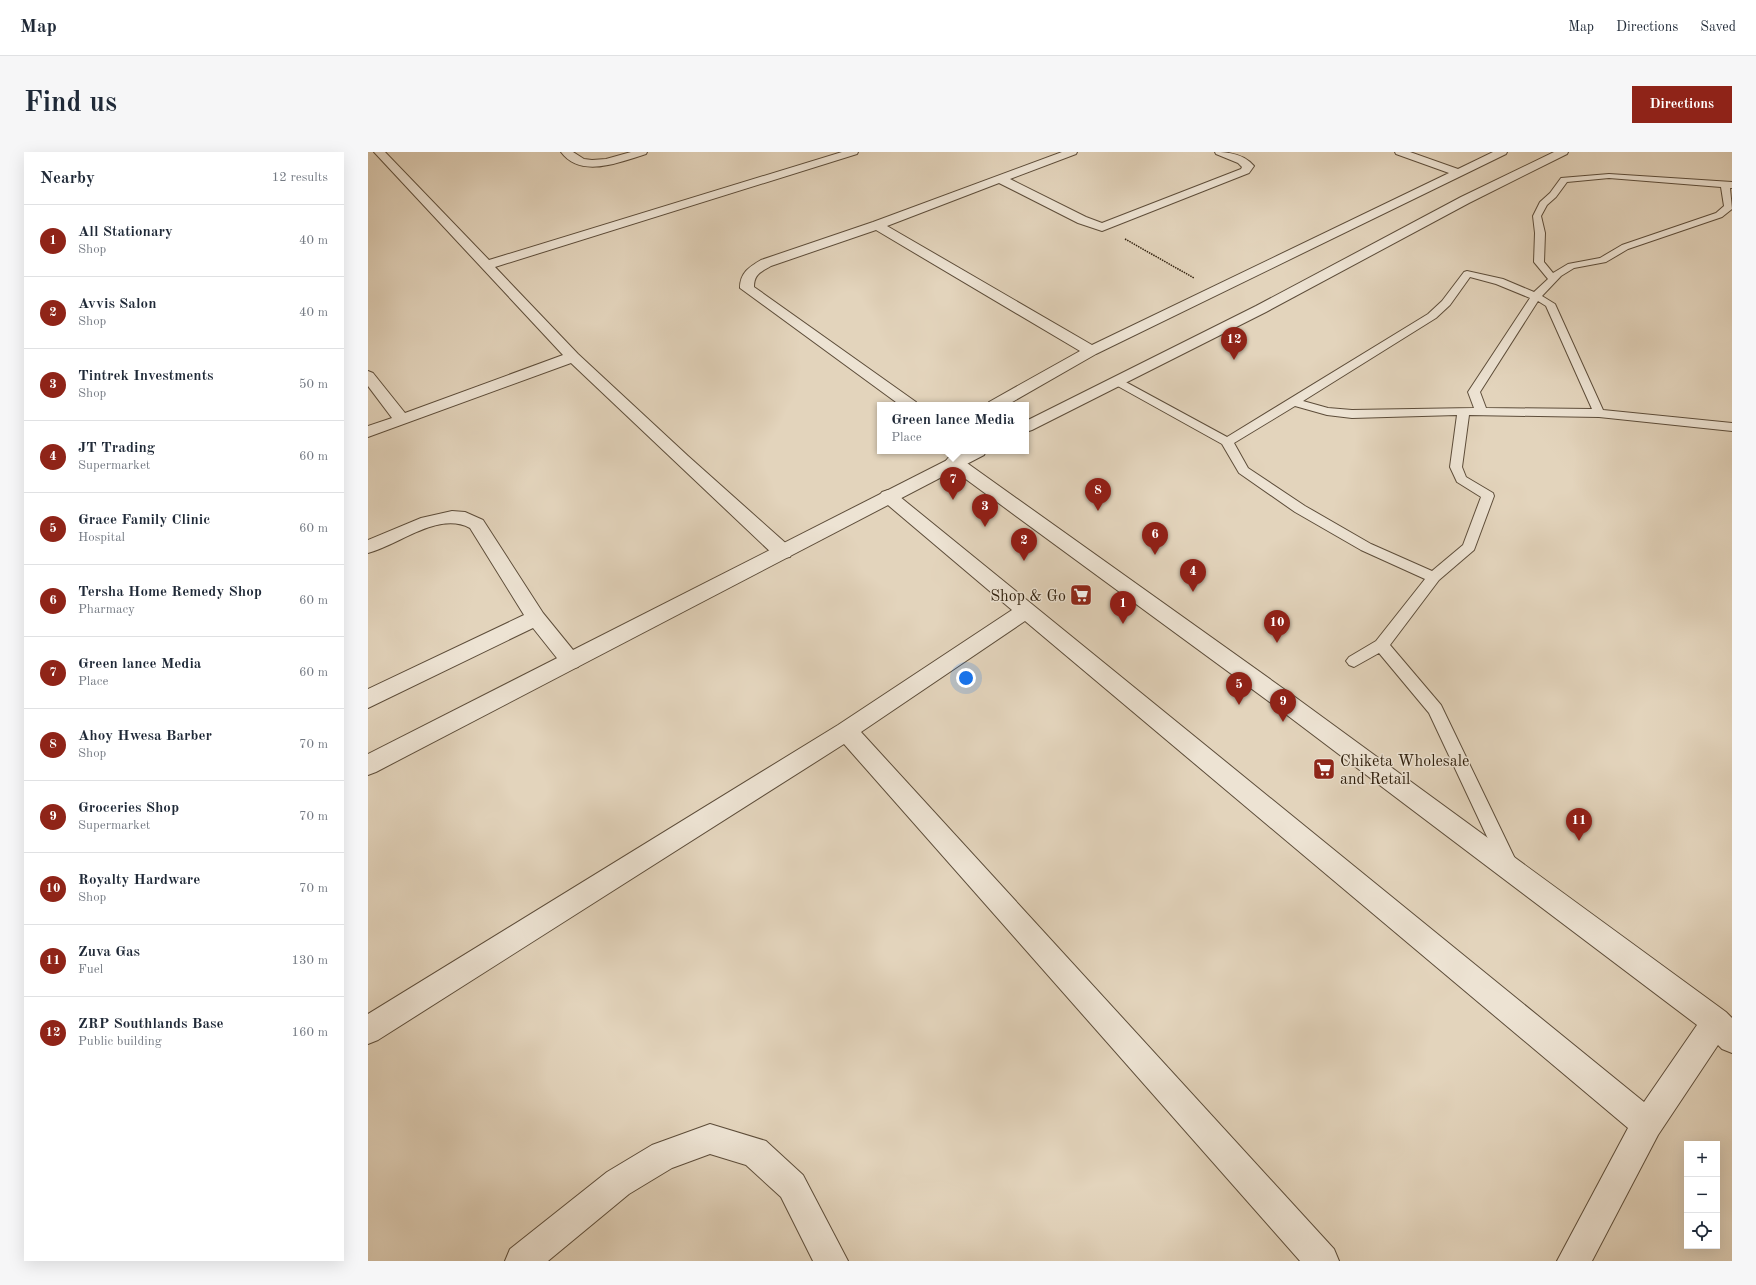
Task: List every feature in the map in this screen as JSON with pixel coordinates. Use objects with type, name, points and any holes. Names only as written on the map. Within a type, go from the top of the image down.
[{"type":"street","points":[[380,152],[573,357],[682,460],[784,552]]},
{"type":"street","points":[[566,152],[578,161],[586,164],[614,160],[642,152]]},
{"type":"street","points":[[488,266],[853,152]]},
{"type":"street","points":[[906,402],[748,288],[747,278],[754,270],[766,262],[877,225],[1072,152]]},
{"type":"street","points":[[1000,179],[1082,220],[1102,227],[1245,171],[1248,166],[1242,161],[1220,152]]},
{"type":"street","points":[[1400,152],[1459,172]]},
{"type":"street","points":[[1000,402],[1091,351],[1218,291],[1502,152]]},
{"type":"street","points":[[1029,426],[1118,382],[1268,305],[1465,200],[1564,152]]},
{"type":"street","points":[[877,225],[1091,351]]},
{"type":"street","points":[[368,432],[573,357]]},
{"type":"street","points":[[368,376],[401,420]]},
{"type":"street","points":[[368,765],[784,552],[969,454],[1287,703],[1724,1030],[1647,1124],[1574,1261]]},
{"type":"street","points":[[888,496],[1647,1124]]},
{"type":"street","points":[[368,547],[423,524],[446,518],[464,518],[477,524],[536,618],[571,661]]},
{"type":"street","points":[[368,1030],[846,731],[1026,610]]},
{"type":"street","points":[[368,699],[536,618]]},
{"type":"street","points":[[846,731],[1322,1261]]},
{"type":"street","points":[[522,1261],[618,1183],[663,1156],[710,1139],[755,1152],[792,1186],[831,1261]]},
{"type":"lane","points":[[1481,412],[1474,392],[1536,296],[1553,279],[1571,266],[1603,260],[1625,247],[1719,216],[1730,210],[1728,185],[1610,176],[1564,180],[1553,195],[1543,204],[1537,216],[1540,233],[1539,262],[1553,279]]},
{"type":"lane","points":[[1227,442],[1432,316],[1446,303],[1467,274],[1486,277],[1536,296],[1550,304],[1599,413]]},
{"type":"lane","points":[[1118,382],[1227,442],[1243,470],[1300,509],[1366,547],[1434,577]]},
{"type":"lane","points":[[1294,402],[1327,412],[1352,414],[1463,412],[1599,413],[1732,427]]},
{"type":"lane","points":[[1354,661],[1381,645],[1434,577],[1469,547],[1488,496],[1461,479],[1456,467],[1463,412]]},
{"type":"lane","points":[[1381,645],[1435,709],[1510,869]]},
{"type":"path","points":[[1102,227],[1218,291]]},
{"type":"place","name":"ZRP Southlands Base","points":[[1234,360]]},
{"type":"place","name":"Green lance Media","points":[[953,500]]},
{"type":"place","name":"Ahoy Hwesa Barber","points":[[1098,511]]},
{"type":"place","name":"Tintrek Investments","points":[[985,527]]},
{"type":"place","name":"Tersha Home Remedy Shop","points":[[1155,555]]},
{"type":"place","name":"Avvis Salon","points":[[1024,561]]},
{"type":"place","name":"JT Trading","points":[[1193,592]]},
{"type":"place","name":"Shop & Go","points":[[1081,595]]},
{"type":"place","name":"All Stationary","points":[[1123,624]]},
{"type":"place","name":"Royalty Hardware","points":[[1277,643]]},
{"type":"place","name":"Grace Family Clinic","points":[[1239,705]]},
{"type":"place","name":"Groceries Shop","points":[[1283,722]]},
{"type":"place","name":"Chiketa Wholesale and Retail","points":[[1324,769]]},
{"type":"place","name":"Zuva Gas","points":[[1579,841]]}]
